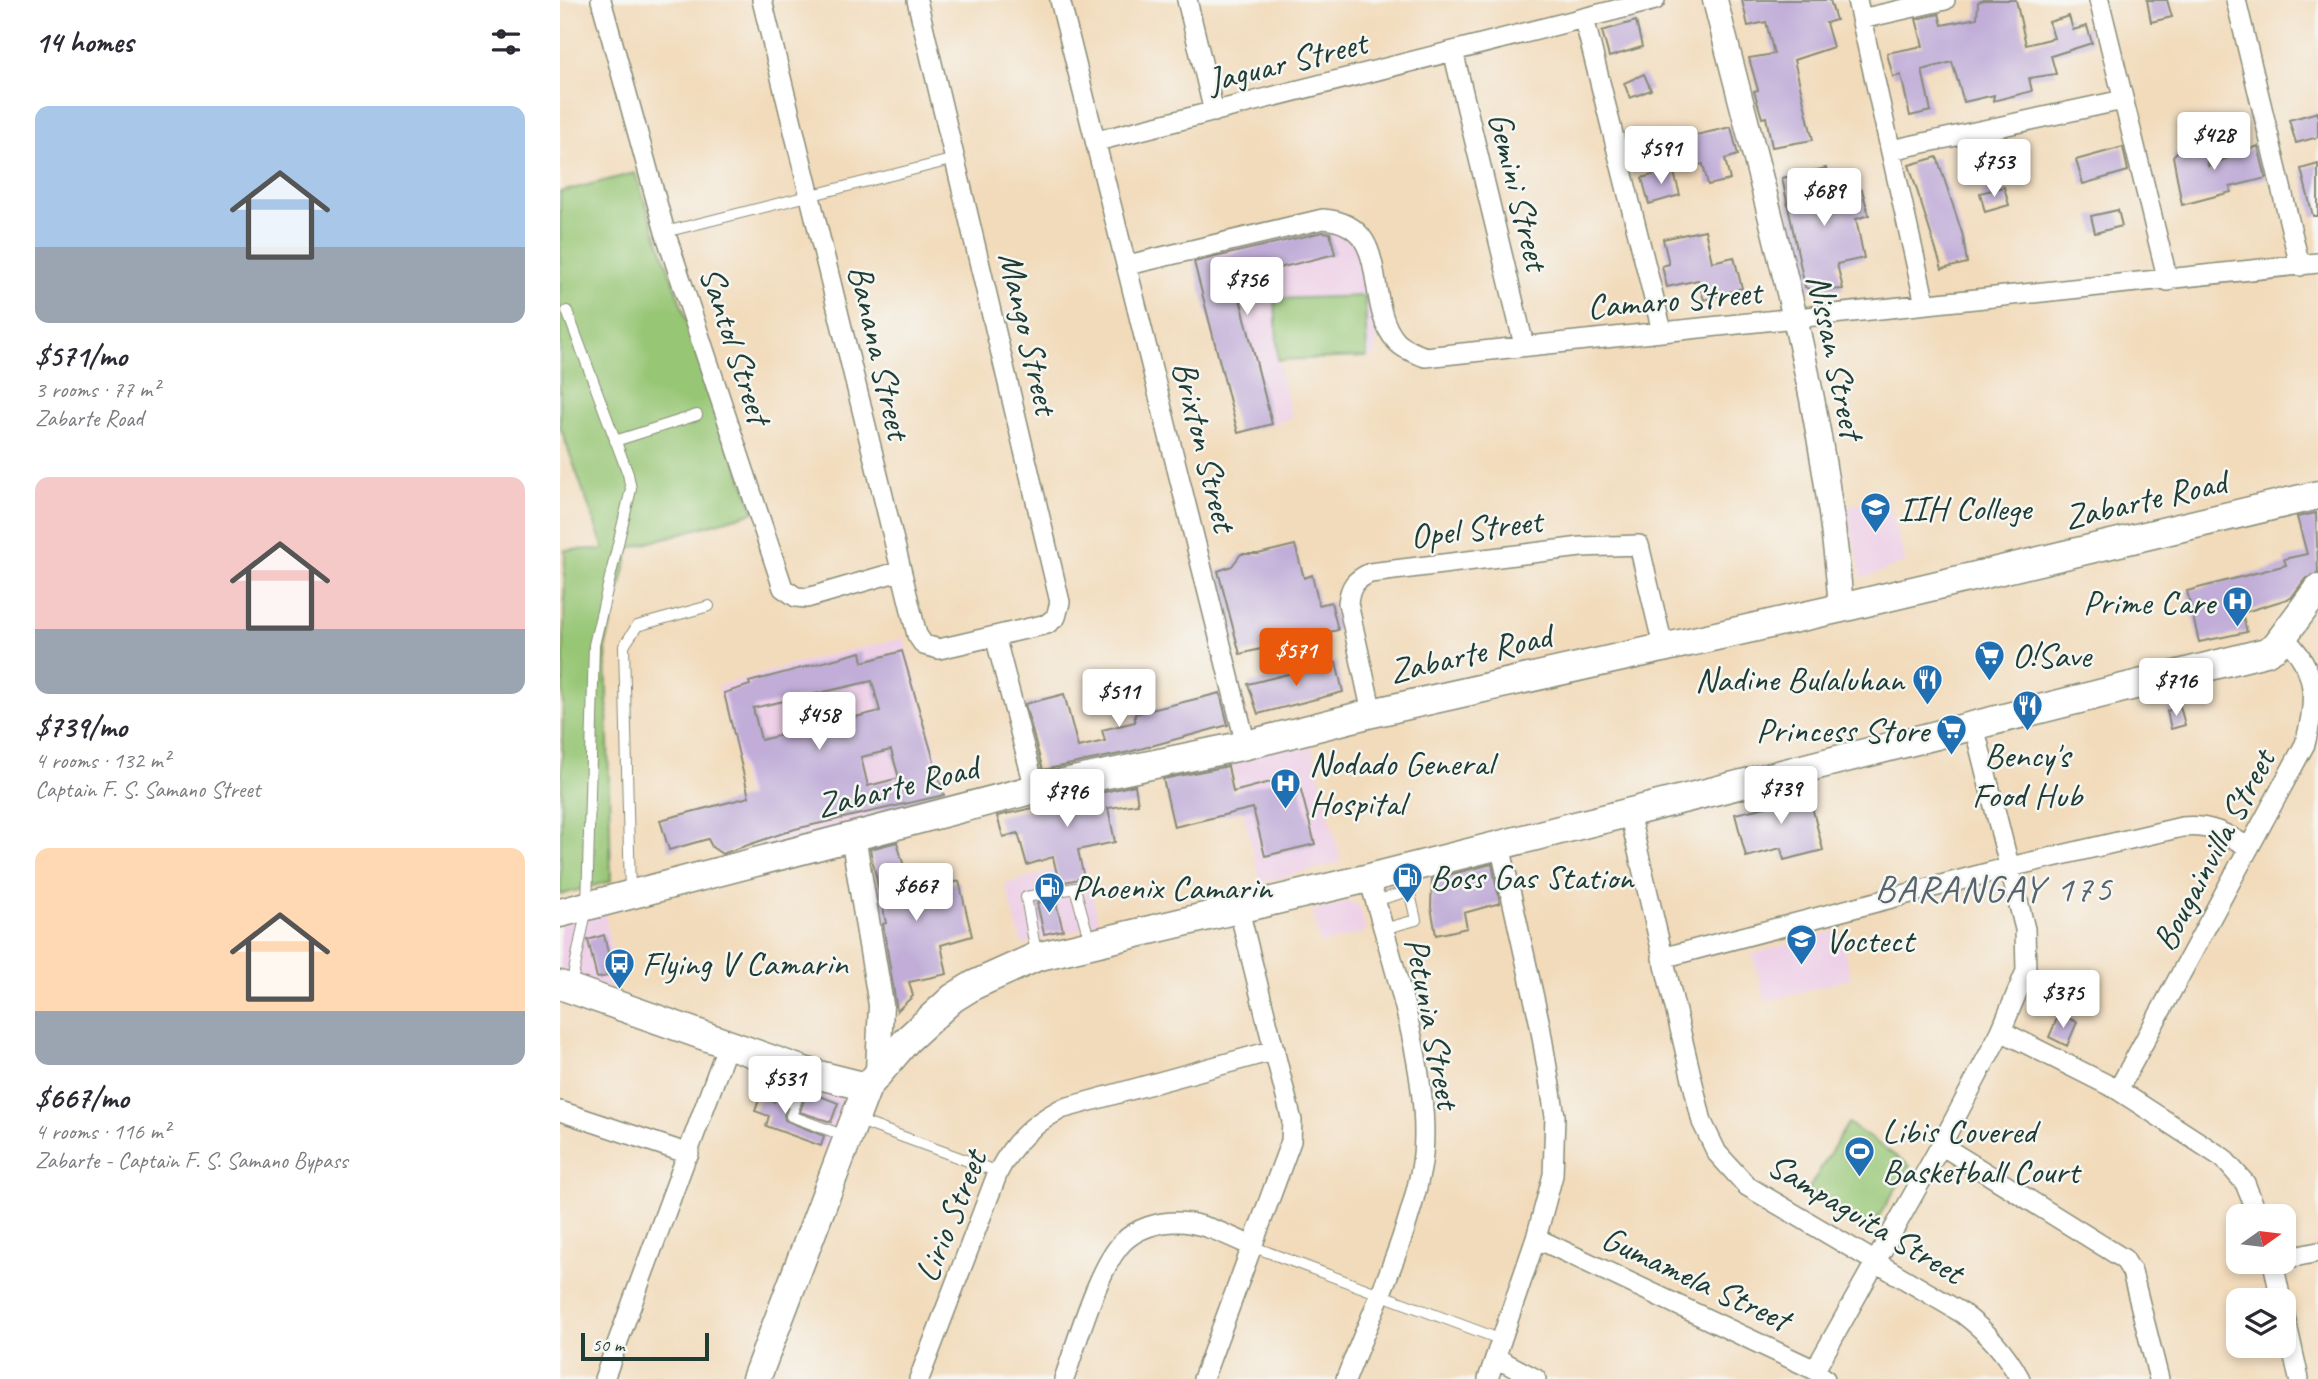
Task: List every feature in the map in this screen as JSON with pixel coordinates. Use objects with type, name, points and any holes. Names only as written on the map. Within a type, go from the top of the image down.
[{"type":"main road","name":"Zabarte Road","points":[[574,910],[1035,789],[1246,745],[1372,713],[1841,608],[2318,495]]},
{"type":"main road","points":[[756,1379],[872,1079],[907,1040],[953,998],[1037,957],[1090,943],[1240,910],[1372,889],[1407,880],[1500,845],[2266,652],[2283,637],[2318,589]]},
{"type":"main road","points":[[565,987],[807,1072],[872,1079]]},
{"type":"street","name":"Santol Street","points":[[601,0],[665,232],[783,587],[796,597],[807,598],[900,570]]},
{"type":"street","name":"Banana Street","points":[[762,0],[917,635],[924,645],[943,649],[995,636]]},
{"type":"street","name":"Mango Street","points":[[917,0],[1060,602],[1056,617],[1047,624],[995,636]]},
{"type":"street","name":"Brixton Street","points":[[1060,0],[1246,745]]},
{"type":"street","points":[[1187,0],[1214,112]]},
{"type":"street","name":"Jaguar Street","points":[[1097,141],[1655,0]]},
{"type":"street","name":"Nissan Street","points":[[1715,0],[1795,320],[1824,469],[1841,608]]},
{"type":"street","points":[[1925,304],[1859,9],[1945,0]]},
{"type":"street","points":[[2099,0],[2168,281]]},
{"type":"street","points":[[2236,0],[2309,264]]},
{"type":"street","points":[[1584,18],[1662,331]]},
{"type":"street","name":"Gemini Street","points":[[1453,51],[1524,345]]},
{"type":"street","points":[[1891,150],[2123,100]]},
{"type":"street","name":"Camaro Street","points":[[1128,265],[1324,219],[1340,220],[1356,228],[1368,246],[1386,325],[1396,341],[1424,357],[2168,281],[2309,264]]},
{"type":"street","name":"Opel Street","points":[[1372,713],[1348,603],[1356,580],[1370,573],[1581,547],[1639,545],[1663,646]]},
{"type":"street","points":[[995,636],[1035,789]]},
{"type":"street","name":"Bougainvilla Street","points":[[2118,1090],[2305,744],[2315,707],[2303,653],[2283,637]]},
{"type":"street","points":[[1819,1375],[2001,1031],[2028,962],[2025,929],[1974,726]]},
{"type":"street","name":"Sampaguita Street","points":[[1629,813],[1702,1122],[1717,1153],[1747,1186],[1985,1330],[2006,1354],[2020,1379]]},
{"type":"street","points":[[1662,958],[2010,867],[2191,826],[2222,832],[2249,848]]},
{"type":"street","points":[[853,836],[881,1004],[872,1079]]},
{"type":"street","points":[[1488,1379],[1536,1238],[1553,1175],[1555,1116],[1540,1025],[1500,845]]},
{"type":"street","name":"Petunia Street","points":[[1346,1379],[1415,1192],[1421,1167],[1424,1120],[1415,1063],[1372,889]]},
{"type":"street","points":[[1203,1379],[1291,1141],[1292,1121],[1240,910]]},
{"type":"street","points":[[881,1004],[907,1040]]},
{"type":"street","points":[[2001,1031],[2118,1090],[2223,1158],[2245,1183],[2253,1204]]},
{"type":"street","points":[[604,1379],[728,1044]]},
{"type":"street","name":"Lirio Street","points":[[919,1379],[998,1172],[1013,1145],[1036,1123],[1061,1109],[1275,1050]]},
{"type":"street","points":[[561,1115],[689,1154]]},
{"type":"street","points":[[1941,1145],[2124,1259],[2132,1272],[2160,1379]]},
{"type":"street","points":[[1064,1379],[1111,1258],[1125,1240],[1145,1227],[1179,1222],[1212,1230],[1254,1247]]},
{"type":"street","name":"Gumamela Street","points":[[1536,1238],[1819,1375]]},
{"type":"street","points":[[2296,1257],[2318,1252]]},
{"type":"street","points":[[1500,1349],[1536,1379]]},
{"type":"street","points":[[2294,1358],[2299,1379]]},
{"type":"lane","points":[[665,232],[955,159]]},
{"type":"lane","points":[[565,987],[574,910],[594,645],[631,489],[567,311]]},
{"type":"lane","points":[[615,441],[697,415]]},
{"type":"lane","points":[[630,897],[624,646],[638,626],[709,606]]},
{"type":"lane","points":[[1382,929],[1416,920],[1407,880]]},
{"type":"lane","points":[[1037,957],[1026,897],[1075,888],[1090,943]]},
{"type":"lane","points":[[807,1072],[791,1116],[852,1128],[998,1172]]},
{"type":"lane","points":[[1254,1247],[1378,1296],[1500,1349]]},
{"type":"shaded area","points":[[1327,222],[1358,235],[1379,318],[1375,357],[1278,360],[1292,418],[1238,433],[1193,256]]},
{"type":"shaded area","name":"IIH College","points":[[1886,494],[1906,563],[1862,578],[1846,507]]},
{"type":"shaded area","points":[[904,638],[951,801],[760,849],[718,686],[817,658]]},
{"type":"shaded area","name":"Nodado General Hospital","points":[[1310,738],[1341,862],[1261,883],[1230,758]]},
{"type":"shaded area","points":[[1085,861],[1099,924],[1022,945],[1005,884]]},
{"type":"shaded area","points":[[1349,901],[1360,907],[1366,932],[1320,944],[1312,911]]},
{"type":"shaded area","points":[[605,913],[617,991],[560,970],[560,923]]},
{"type":"shaded area","points":[[1839,930],[1851,978],[1766,1002],[1752,954]]},
{"type":"shaded area","points":[[799,1081],[846,1100],[828,1150],[781,1131]]},
{"type":"green space","points":[[635,173],[754,512],[630,548],[606,644],[611,881],[560,895],[565,550],[604,549],[560,426],[560,192]]},
{"type":"green space","points":[[1365,296],[1367,357],[1278,360],[1275,299]]},
{"type":"green space","name":"Libis Covered Basketball Court","points":[[1848,1123],[1910,1166],[1869,1232],[1808,1190]]},
{"type":"building","points":[[1742,0],[1830,0],[1836,20],[1826,23],[1833,47],[1794,60],[1813,140],[1772,147],[1766,117],[1762,118],[1754,91],[1758,90],[1749,58],[1774,54],[1766,22],[1748,26]]},
{"type":"building","points":[[2016,0],[2026,45],[2054,38],[2049,22],[2069,16],[2073,30],[2087,26],[2092,43],[2051,56],[2056,74],[2029,78],[2032,91],[1993,101],[1994,95],[1964,102],[1952,62],[1922,70],[1931,111],[1910,116],[1901,75],[1893,77],[1887,53],[1923,46],[1916,19],[1939,14],[1942,25],[1977,18],[1978,2]]},
{"type":"building","points":[[2147,0],[2167,0],[2172,17],[2151,22]]},
{"type":"building","points":[[1636,21],[1642,47],[1609,57],[1602,31]]},
{"type":"building","points":[[1644,74],[1651,90],[1630,98],[1624,83]]},
{"type":"building","points":[[2318,112],[2318,137],[2296,143],[2289,120]]},
{"type":"building","points":[[1731,127],[1738,155],[1725,159],[1730,180],[1708,185],[1703,164],[1690,167],[1683,138]]},
{"type":"building","points":[[2195,134],[2198,147],[2205,144],[2208,166],[2258,146],[2266,178],[2230,187],[2231,192],[2182,205],[2173,156]]},
{"type":"building","points":[[2123,147],[2128,171],[2083,184],[2076,160]]},
{"type":"building","points":[[1937,157],[1963,236],[1967,263],[1942,269],[1909,165]]},
{"type":"building","points":[[2318,164],[2318,216],[2313,216],[2301,169]]},
{"type":"building","points":[[1826,168],[1833,198],[1862,190],[1869,215],[1856,219],[1864,258],[1837,264],[1843,289],[1813,291],[1805,287],[1782,178]]},
{"type":"building","points":[[1673,169],[1680,195],[1649,204],[1642,178]]},
{"type":"building","points":[[2004,187],[2009,205],[1985,212],[1980,193]]},
{"type":"building","points":[[2118,210],[2122,226],[2095,233],[2091,216]]},
{"type":"building","points":[[1705,230],[1712,262],[1734,257],[1742,288],[1704,300],[1698,280],[1667,287],[1662,266],[1669,264],[1663,239]]},
{"type":"building","points":[[1323,232],[1330,233],[1335,254],[1235,279],[1272,424],[1238,433],[1194,262]]},
{"type":"building","points":[[2316,513],[2318,573],[2305,579],[2291,598],[2242,613],[2247,632],[2199,642],[2187,591],[2286,565],[2284,559],[2307,554],[2297,517]]},
{"type":"building","points":[[1295,545],[1304,578],[1312,575],[1319,605],[1331,602],[1338,630],[1240,654],[1218,571],[1232,566],[1241,554],[1258,554]]},
{"type":"building","points":[[902,651],[944,795],[795,829],[722,854],[712,847],[708,839],[669,850],[660,820],[749,797],[724,693],[750,685],[749,682],[861,652],[863,662]],"holes":[[[872,681],[880,711],[761,740],[753,708]],[[891,750],[899,778],[868,786],[861,757]]]},
{"type":"building","points":[[1336,662],[1343,692],[1258,714],[1248,684]]},
{"type":"building","points":[[1220,693],[1228,725],[1129,752],[1043,770],[1025,704],[1064,694],[1078,747],[1105,741],[1102,730],[1135,722],[1135,714]]},
{"type":"building","points":[[2180,706],[2185,725],[2171,729],[2167,711]]},
{"type":"building","points":[[1228,766],[1233,792],[1297,775],[1315,844],[1265,856],[1253,808],[1174,827],[1163,779]]},
{"type":"building","points":[[1135,785],[1138,804],[1108,808],[1115,842],[1078,850],[1084,878],[1059,883],[1053,857],[1027,865],[1018,833],[1003,837],[997,816]]},
{"type":"building","points":[[1807,787],[1823,850],[1784,860],[1781,848],[1746,857],[1735,814],[1770,806],[1768,797]]},
{"type":"building","points":[[897,842],[912,895],[959,881],[972,936],[941,945],[947,974],[909,982],[913,996],[897,1011],[883,924],[886,923],[870,849]]},
{"type":"building","points":[[1492,864],[1500,903],[1464,913],[1467,928],[1436,935],[1431,907],[1432,879]]},
{"type":"building","name":"Phoenix Camarin","points":[[1055,899],[1063,930],[1044,934],[1037,903]]},
{"type":"building","points":[[604,935],[613,975],[597,978],[588,940]]},
{"type":"building","points":[[2059,1014],[2077,1022],[2067,1046],[2049,1037]]},
{"type":"building","points":[[782,1081],[794,1085],[784,1114],[785,1120],[824,1136],[821,1146],[766,1126],[769,1116],[755,1111],[760,1097],[774,1102]]},
{"type":"building","points":[[807,1091],[838,1103],[831,1122],[800,1112]]},
{"type":"place","name":"IIH College","points":[[1875,535]]},
{"type":"place","name":"Prime Care","points":[[2238,629]]},
{"type":"place","name":"O!Save","points":[[1989,682]]},
{"type":"place","name":"Nadine Bulaluhan","points":[[1927,706]]},
{"type":"place","name":"Bency's Food Hub","points":[[2027,733]]},
{"type":"place","name":"Princess Store","points":[[1952,757]]},
{"type":"place","name":"Nodado General Hospital","points":[[1286,810]]},
{"type":"place","name":"Boss Gas Station","points":[[1407,904]]},
{"type":"place","name":"Phoenix Camarin","points":[[1049,914]]},
{"type":"place","name":"Voctect","points":[[1802,967]]},
{"type":"place","name":"Flying V Camarin","points":[[619,990]]},
{"type":"place","name":"Libis Covered Basketball Court","points":[[1859,1178]]},
{"type":"district","name":"BARANGAY 175","points":[[1994,888]]}]
